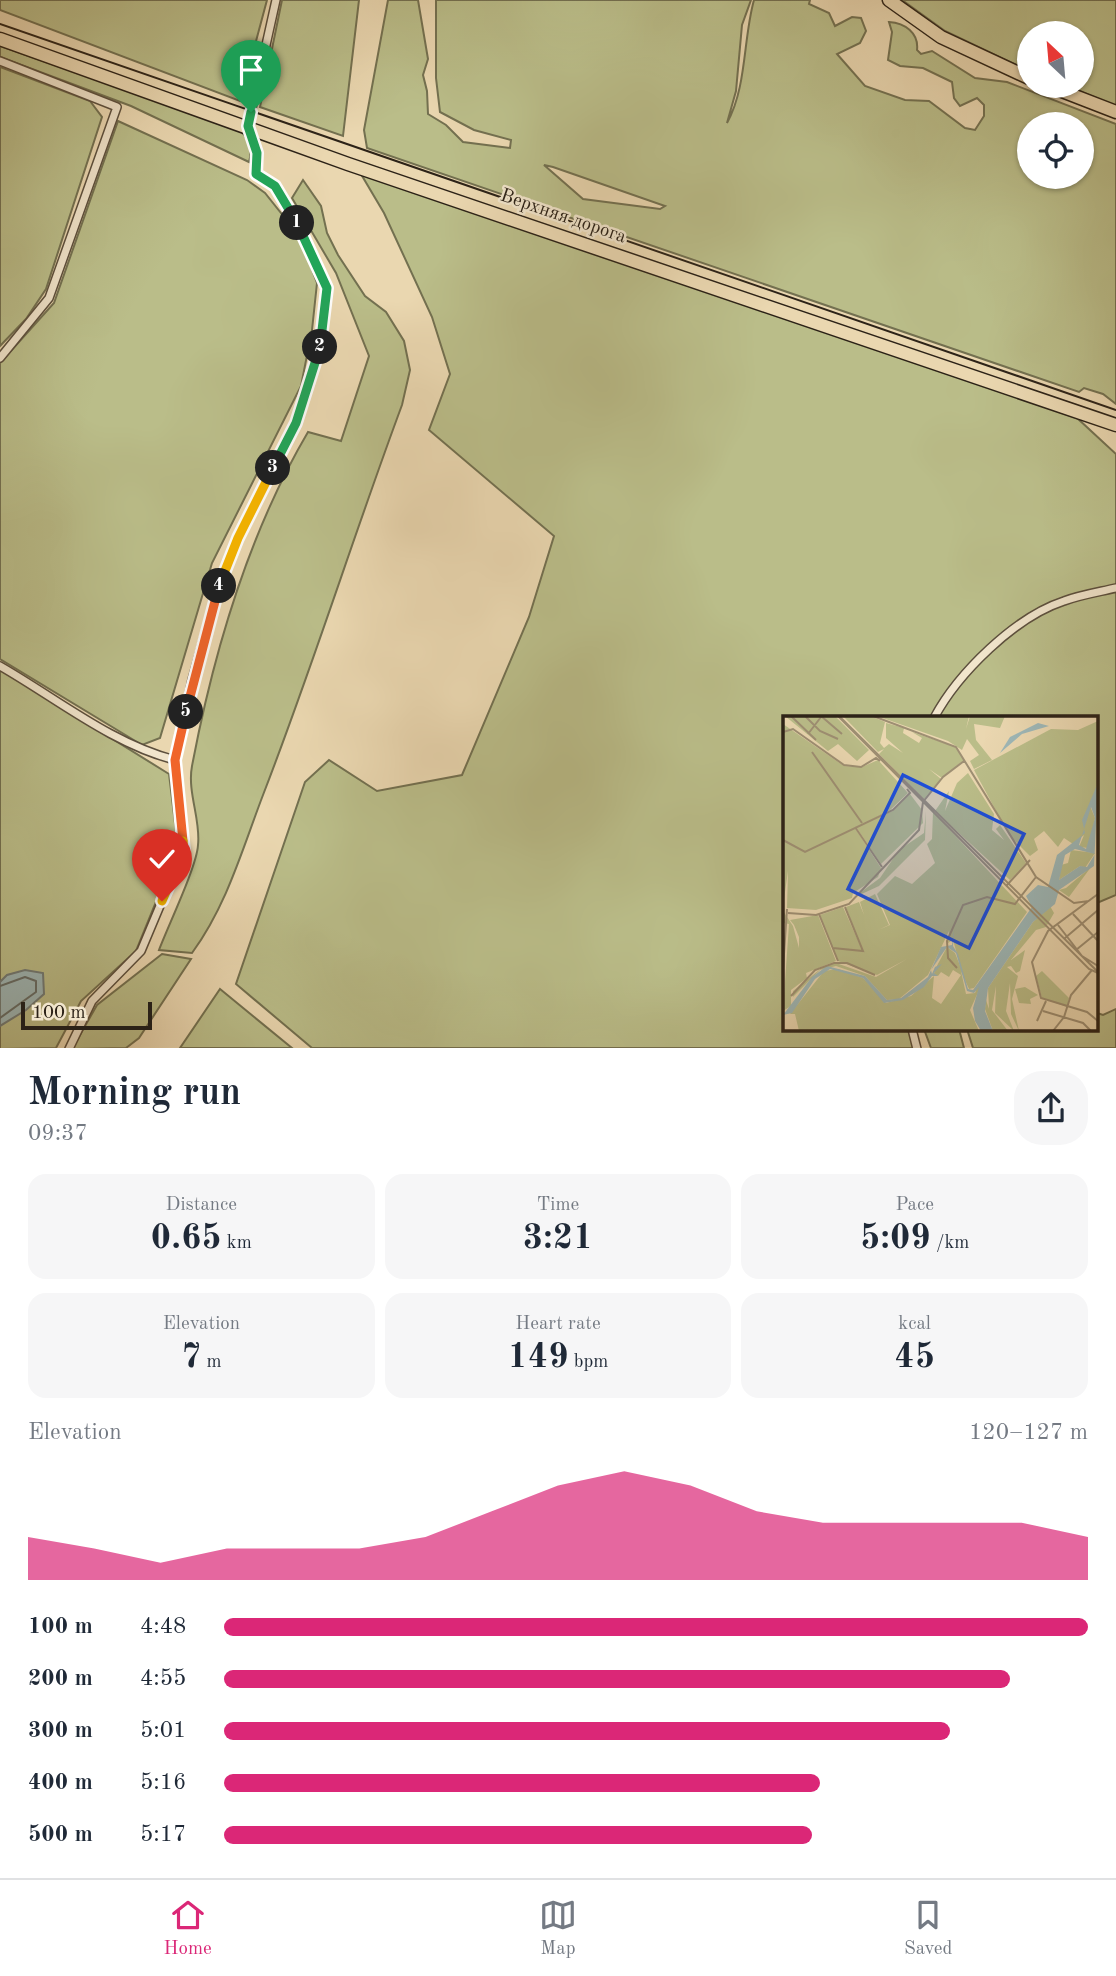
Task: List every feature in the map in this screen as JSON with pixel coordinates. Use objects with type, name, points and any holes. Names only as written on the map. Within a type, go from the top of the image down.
[{"type":"main road","points":[[890,0],[941,37],[1017,72]]},
{"type":"main road","name":"Верхняя дорога","points":[[0,39],[348,164],[1116,425]]},
{"type":"main road","points":[[1080,98],[1116,112]]},
{"type":"street","points":[[69,1048],[92,1001],[141,951],[184,851],[175,760],[192,680],[216,594],[238,538],[296,423],[324,328],[327,288],[321,272],[302,230],[275,186],[256,174],[257,153],[248,126],[276,0]]},
{"type":"street","points":[[0,61],[117,107],[49,298],[0,358]]},
{"type":"street","points":[[935,716],[955,685],[1010,633],[1062,601],[1116,588]]},
{"type":"street","points":[[0,666],[112,734],[148,753],[175,760]]},
{"type":"street","points":[[913,1031],[917,1048]]},
{"type":"green space","points":[[0,0],[267,0],[240,101],[0,10]]},
{"type":"green space","points":[[282,0],[359,0],[343,136],[260,107]]},
{"type":"green space","points":[[388,0],[418,0],[428,59],[423,75],[428,114],[446,125],[463,142],[510,148],[511,140],[474,130],[440,112],[436,78],[436,0],[751,0],[742,25],[736,91],[727,123],[738,94],[754,0],[810,0],[809,4],[829,13],[835,26],[852,17],[861,18],[866,31],[860,43],[837,54],[865,86],[905,100],[929,101],[965,128],[975,130],[984,116],[984,105],[977,98],[960,106],[954,98],[952,82],[923,68],[900,66],[888,60],[892,32],[889,22],[900,24],[913,34],[917,50],[921,54],[932,51],[975,78],[1017,86],[1017,98],[1049,98],[1085,112],[1017,112],[1017,189],[1094,189],[1094,116],[1116,124],[1116,404],[1103,394],[1084,388],[1079,392],[367,148],[364,130]],"holes":[[[544,165],[665,206],[660,209],[583,199]]]},
{"type":"green space","points":[[902,0],[1116,0],[1116,106],[1094,97],[1094,21],[1017,21],[1017,65],[945,31]]},
{"type":"green space","points":[[0,46],[240,130],[249,144],[249,162],[131,106],[0,57]]},
{"type":"green space","points":[[0,67],[90,101],[102,117],[46,289],[26,319],[0,346]]},
{"type":"green space","points":[[118,121],[247,180],[265,193],[300,237],[317,283],[312,330],[301,386],[212,563],[160,738],[142,745],[0,659],[0,363],[54,303]]},
{"type":"green space","points":[[358,169],[1077,418],[1116,454],[1116,895],[1098,903],[1098,716],[783,716],[783,1031],[913,1031],[919,1048],[312,1048],[236,984],[305,782],[329,760],[377,791],[462,775],[529,617],[554,536],[429,430],[450,374],[432,317],[384,213]]},
{"type":"green space","points":[[303,180],[321,206],[327,233],[338,255],[365,296],[386,312],[404,341],[410,370],[402,405],[241,857],[215,916],[192,953],[159,950],[196,855],[198,826],[191,786],[192,766],[211,679],[236,594],[268,511],[308,432],[341,441],[369,356],[336,273],[292,198]]},
{"type":"green space","points":[[0,669],[169,774],[178,848],[136,951],[81,1001],[56,1048],[0,1048]]},
{"type":"green space","points":[[162,954],[191,959],[139,1038],[126,1048],[73,1048],[97,1005]]},
{"type":"green space","points":[[220,989],[292,1048],[180,1048]]},
{"type":"green space","points":[[1116,1009],[1116,1048],[973,1048],[968,1031],[1098,1031],[1098,1013],[1103,1015]]},
{"type":"green space","points":[[925,1031],[960,1031],[964,1048],[931,1048]]},
{"type":"water","points":[[25,970],[43,973],[44,994],[26,1010],[0,1026],[0,982],[7,975]]},
{"type":"tram line","points":[[0,24],[1116,410]]},
{"type":"route","points":[[162,901],[184,851],[175,760],[192,680],[216,594],[238,538],[296,423],[319,354],[324,328],[327,288],[302,230],[275,186],[256,174],[257,153],[248,126],[251,112]]}]
